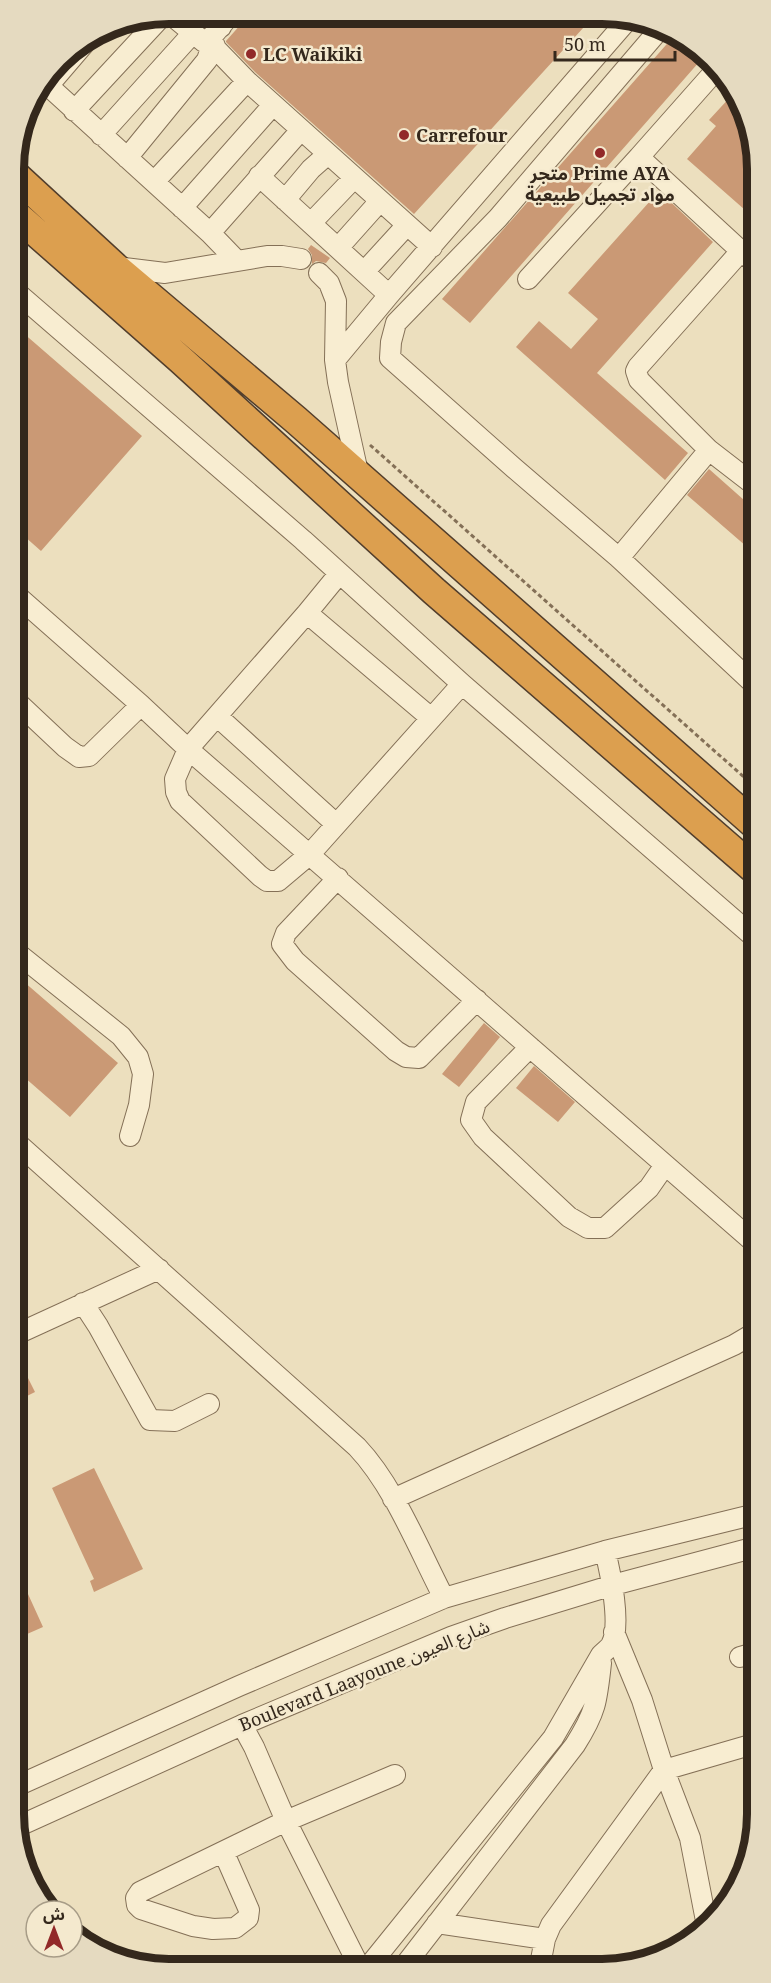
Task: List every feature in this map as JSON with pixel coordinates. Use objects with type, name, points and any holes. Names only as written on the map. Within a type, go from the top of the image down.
[{"type":"highway","points":[[24,183],[115,267],[216,351],[747,818]]},
{"type":"highway","points":[[24,222],[180,359],[434,591],[747,863]]},
{"type":"street","points":[[188,24],[212,37],[247,81],[432,247]]},
{"type":"street","points":[[74,111],[155,25]]},
{"type":"street","points":[[335,360],[623,26]]},
{"type":"street","points":[[656,35],[498,218],[396,323],[390,358],[505,461],[619,558],[747,677]]},
{"type":"street","points":[[100,135],[212,37]]},
{"type":"street","points":[[127,158],[207,60],[212,37]]},
{"type":"street","points":[[528,279],[712,74]]},
{"type":"street","points":[[154,182],[247,81]]},
{"type":"street","points":[[49,87],[182,207],[237,261]]},
{"type":"street","points":[[182,207],[273,105]]},
{"type":"street","points":[[210,233],[301,130]]},
{"type":"street","points":[[285,200],[311,169],[328,154]]},
{"type":"street","points":[[639,157],[747,256],[636,371],[639,380],[709,450],[747,479]]},
{"type":"street","points":[[259,176],[389,295]]},
{"type":"street","points":[[311,223],[354,178]]},
{"type":"street","points":[[338,248],[380,201]]},
{"type":"street","points":[[364,272],[407,225]]},
{"type":"street","points":[[115,267],[165,273],[267,256],[300,259]]},
{"type":"street","points":[[319,273],[328,283],[336,301],[335,360],[346,424],[359,477]]},
{"type":"street","points":[[24,299],[303,540],[462,684],[747,931]]},
{"type":"street","points":[[619,558],[709,450]]},
{"type":"street","points":[[339,574],[218,717],[188,749],[175,779],[176,792],[180,801],[260,876],[267,881],[278,881],[310,854],[462,684]]},
{"type":"street","points":[[24,604],[747,1236]]},
{"type":"street","points":[[307,613],[431,718]]},
{"type":"street","points":[[24,708],[79,757],[89,756],[141,705]]},
{"type":"street","points":[[218,717],[336,824]]},
{"type":"street","points":[[338,878],[286,933],[282,944],[295,961],[396,1051],[406,1057],[419,1058],[477,1000]]},
{"type":"street","points":[[24,958],[121,1036],[138,1057],[143,1074],[139,1105],[130,1136]]},
{"type":"street","points":[[530,1047],[476,1102],[471,1120],[483,1137],[569,1217],[588,1228],[604,1228],[649,1188],[665,1165]]},
{"type":"street","points":[[24,1149],[357,1447],[378,1472],[393,1498],[444,1598]]},
{"type":"street","points":[[24,1331],[159,1269]]},
{"type":"street","points":[[83,1303],[99,1326],[150,1420],[176,1421],[210,1404]]},
{"type":"street","points":[[393,1498],[747,1337]]},
{"type":"street","name":"Boulevard Laayoune شارع العيون","points":[[24,1782],[239,1686],[444,1598],[605,1551],[747,1516]]},
{"type":"street","name":"Boulevard Laayoune شارع العيون","points":[[25,1824],[242,1725],[451,1637],[505,1618],[613,1586],[747,1549]]},
{"type":"street","points":[[375,1959],[553,1738],[601,1655],[612,1644],[613,1586],[605,1551]]},
{"type":"street","points":[[614,1632],[642,1700],[664,1770],[690,1838],[705,1917]]},
{"type":"street","points":[[410,1959],[545,1786],[589,1722],[597,1702],[601,1655]]},
{"type":"street","points":[[242,1725],[286,1821],[355,1959]]},
{"type":"street","points":[[541,1959],[551,1924],[664,1770],[747,1746]]},
{"type":"street","points":[[224,1853],[249,1910],[248,1918],[235,1928],[199,1927],[141,1909],[137,1905],[136,1898],[140,1892],[286,1821],[395,1775]]},
{"type":"street","points":[[438,1923],[545,1939]]},
{"type":"path","points":[[346,424],[747,780]]},
{"type":"building","name":"Carrefour","points":[[241,24],[587,24],[414,214],[255,72],[226,41]]},
{"type":"building","points":[[670,41],[700,62],[470,323],[442,299]]},
{"type":"building","points":[[729,98],[742,131],[746,150],[747,212],[687,159],[716,126],[709,120]]},
{"type":"building","points":[[659,191],[713,242],[597,373],[688,453],[665,480],[516,347],[539,321],[571,349],[598,319],[568,293]]},
{"type":"building","points":[[311,245],[330,258],[326,263],[316,261],[312,264],[312,255],[308,249]]},
{"type":"building","points":[[24,334],[142,436],[41,551],[24,536]]},
{"type":"building","points":[[709,469],[747,503],[747,547],[687,495]]},
{"type":"building","points":[[24,982],[118,1063],[70,1117],[24,1077]]},
{"type":"building","points":[[484,1023],[500,1037],[459,1087],[442,1074]]},
{"type":"building","points":[[534,1066],[575,1102],[558,1122],[516,1088]]},
{"type":"building","points":[[24,1370],[35,1392],[24,1398]]},
{"type":"building","points":[[94,1468],[143,1569],[94,1592],[90,1581],[94,1579],[52,1488]]},
{"type":"building","points":[[24,1585],[43,1627],[24,1635]]},
{"type":"place","name":"LC Waikiki","points":[[251,54]]},
{"type":"place","name":"Carrefour","points":[[404,135]]},
{"type":"place","name":"متجر Prime AYA مواد تجميل طبيعية","points":[[600,153]]}]
